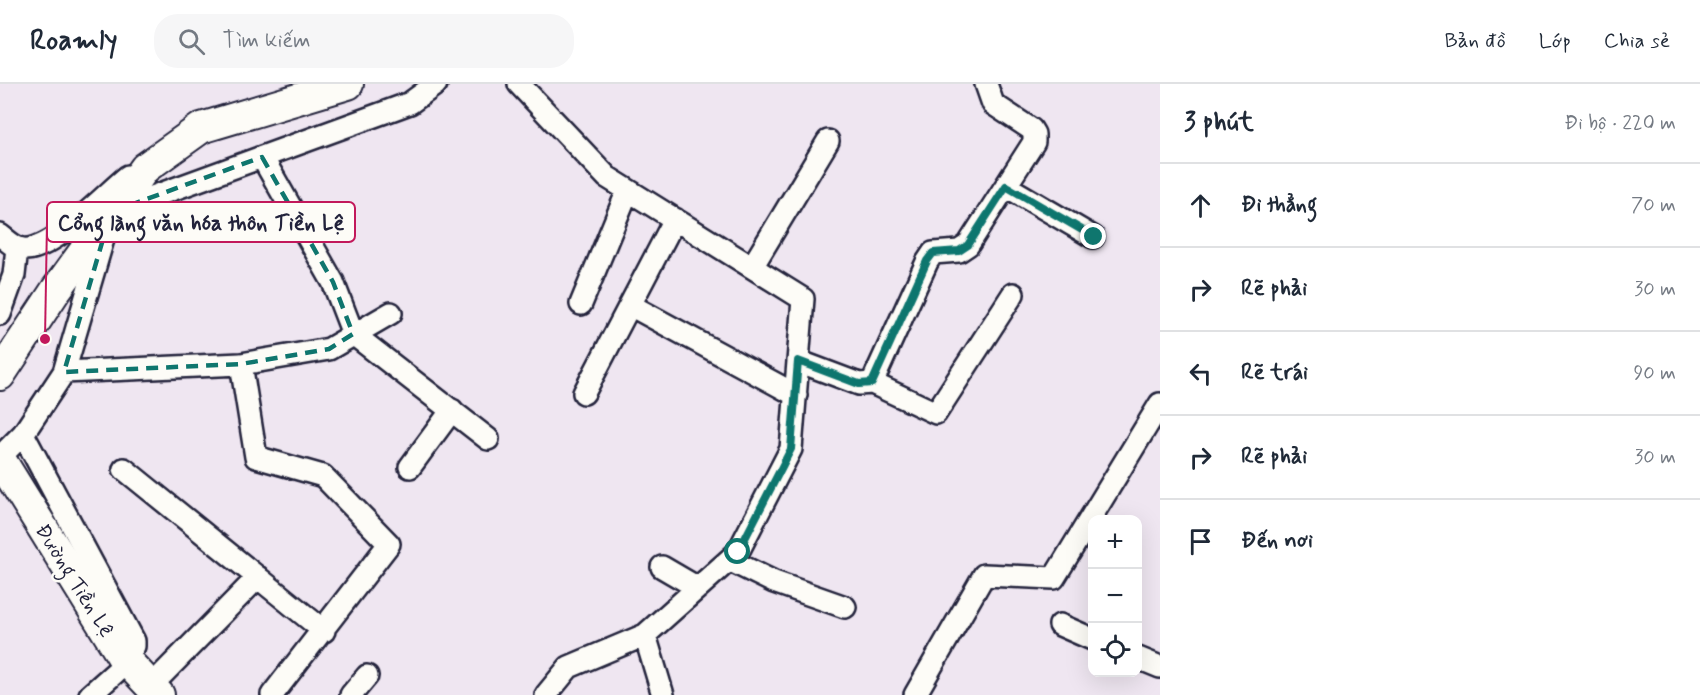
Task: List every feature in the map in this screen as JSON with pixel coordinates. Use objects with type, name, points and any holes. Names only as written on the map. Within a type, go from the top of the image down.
[{"type":"main road","points":[[0,375],[111,212],[145,168],[201,128],[348,84]]},
{"type":"main road","name":"Đường Tiền Lệ","points":[[2,468],[125,659],[154,691]]},
{"type":"street","points":[[2,468],[64,372],[111,212],[410,103],[436,84]]},
{"type":"street","points":[[519,84],[607,177],[803,298],[791,449],[738,552],[645,635],[569,667],[546,695]]},
{"type":"street","points":[[872,383],[927,261],[933,253],[959,251],[968,245],[1034,142],[1031,129],[993,104],[986,84]]},
{"type":"street","points":[[752,267],[828,141]]},
{"type":"street","points":[[262,158],[333,282],[353,334],[488,439]]},
{"type":"street","points":[[0,235],[17,248],[35,247],[67,230],[124,179],[145,168]]},
{"type":"street","points":[[1006,186],[1094,237]]},
{"type":"street","points":[[581,304],[628,190]]},
{"type":"street","points":[[584,393],[675,219]]},
{"type":"street","points":[[0,314],[14,275],[17,248]]},
{"type":"street","points":[[798,361],[859,384],[872,383],[936,413],[1013,294]]},
{"type":"street","points":[[630,305],[796,395]]},
{"type":"street","points":[[64,372],[241,364],[329,349],[391,313]]},
{"type":"street","points":[[241,364],[256,457],[323,476],[389,544],[324,631],[272,695]]},
{"type":"street","points":[[915,695],[984,575],[1054,578],[1160,404]]},
{"type":"street","points":[[410,467],[452,410]]},
{"type":"street","points":[[23,434],[134,641],[125,659],[90,695]]},
{"type":"street","points":[[124,469],[324,631]]},
{"type":"street","points":[[729,560],[774,582],[845,607]]},
{"type":"street","points":[[662,567],[698,588]]},
{"type":"street","points":[[154,691],[258,577]]},
{"type":"street","points":[[1060,625],[1088,637]]},
{"type":"street","points":[[645,635],[663,695]]},
{"type":"street","points":[[1142,660],[1160,667]]},
{"type":"street","points":[[351,695],[367,676]]},
{"type":"highlighted area","points":[[262,157],[333,282],[353,334],[329,349],[241,364],[64,372],[111,212]]},
{"type":"place","name":"Cổng làng văn hóa thôn Tiền Lệ","points":[[45,339]]},
{"type":"route","points":[[738,552],[791,449],[798,361],[859,384],[872,383],[927,261],[933,253],[959,251],[968,245],[1006,186],[1094,237]]}]
